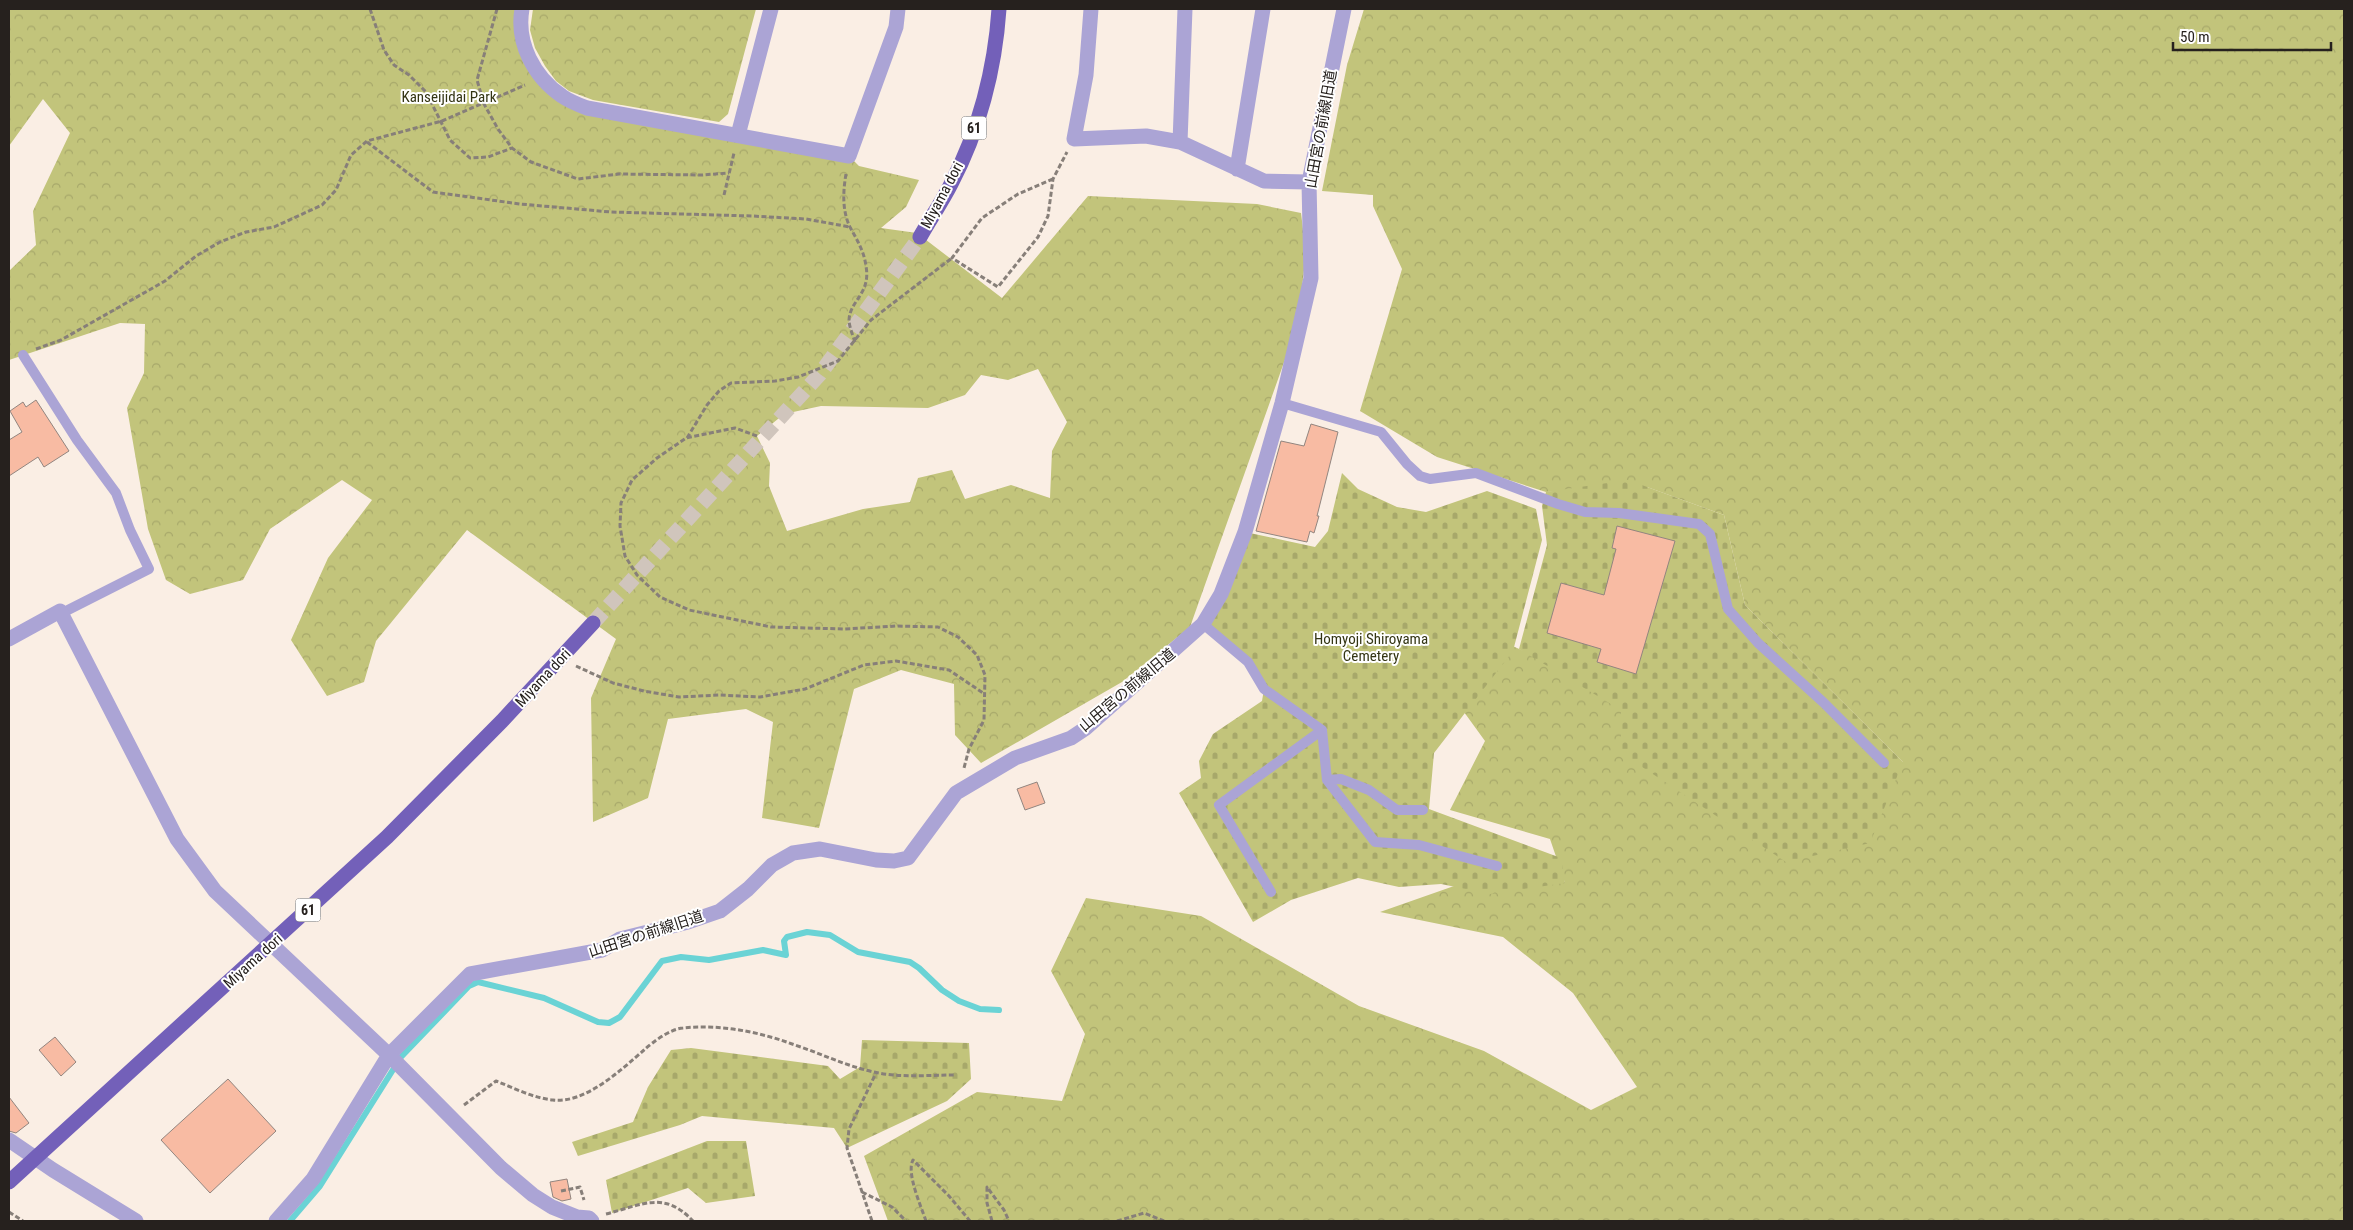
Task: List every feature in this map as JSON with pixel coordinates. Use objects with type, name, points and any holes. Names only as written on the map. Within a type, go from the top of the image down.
[{"type":"main road","name":"Miyama dori","points":[[920,237],[951,184],[973,133],[989,79],[999,9]]},
{"type":"main road","name":"Miyama dori","points":[[9,1182],[394,830],[593,623]]},
{"type":"street","points":[[522,9],[522,42],[531,64],[541,77],[562,97],[586,108],[849,156],[896,27],[898,9]]},
{"type":"street","points":[[738,135],[771,9]]},
{"type":"street","points":[[1091,9],[1086,76],[1074,138],[1146,136],[1180,142],[1264,181],[1309,182]]},
{"type":"street","points":[[1180,142],[1185,9]]},
{"type":"street","points":[[1237,169],[1263,9]]},
{"type":"street","name":"山田宮の前線旧道","points":[[276,1221],[313,1179],[394,1061],[470,974],[602,950],[620,940],[688,922],[720,911],[748,889],[772,865],[793,854],[820,849],[876,860],[894,861],[908,858],[956,793],[1015,758],[1071,738],[1086,728],[1203,624],[1221,594],[1245,532],[1282,403],[1311,278],[1309,182],[1344,9]]},
{"type":"street","points":[[9,639],[60,611],[177,838],[215,891],[272,943],[502,1168],[533,1195],[552,1207],[577,1217],[591,1220]]},
{"type":"street","points":[[9,1140],[36,1159],[136,1221]]},
{"type":"lane","points":[[23,355],[77,440],[116,493],[130,530],[150,569],[66,611],[60,611]]},
{"type":"lane","points":[[1282,403],[1381,432],[1406,464],[1420,476],[1430,479],[1476,473],[1558,504],[1585,512],[1619,513],[1699,524],[1710,534],[1728,609],[1758,643],[1884,763]]},
{"type":"lane","points":[[1203,624],[1248,662],[1264,689],[1322,730]]},
{"type":"lane","points":[[1322,730],[1326,780],[1375,842],[1419,845],[1497,866]]},
{"type":"lane","points":[[1271,892],[1219,805],[1322,730]]},
{"type":"lane","points":[[1326,780],[1341,779],[1370,790],[1397,810],[1423,810]]},
{"type":"path","points":[[370,9],[384,50],[394,65],[409,75],[426,92],[450,140],[470,158],[488,157],[512,148]]},
{"type":"path","points":[[497,9],[477,80],[484,104],[512,148],[531,162],[578,179],[618,174],[702,176],[729,173]]},
{"type":"path","points":[[23,355],[60,340],[165,281],[196,256],[220,242],[246,232],[274,227],[322,205],[336,190],[351,155],[366,141],[442,121],[484,104],[541,77]]},
{"type":"path","points":[[724,196],[738,135]]},
{"type":"path","points":[[952,258],[998,287],[1038,237],[1048,216],[1053,178],[1074,138]]},
{"type":"path","points":[[366,141],[433,192],[520,204],[611,212],[806,219],[850,227]]},
{"type":"path","points":[[956,793],[969,749],[984,720],[985,674],[977,655],[958,637],[938,627],[897,626],[837,629],[771,627],[689,610],[660,597],[637,575],[625,556],[620,526],[621,503],[632,480],[657,458],[686,438],[707,405],[718,392],[732,383],[775,381],[798,377],[838,361],[871,320],[952,258],[982,218],[1018,194],[1053,178]]},
{"type":"path","points":[[844,184],[845,212],[850,227],[860,243],[867,267],[866,285],[861,297],[853,307],[849,320],[855,342]]},
{"type":"path","points":[[686,438],[735,428],[757,436]]},
{"type":"path","points":[[561,658],[612,683],[679,697],[719,695],[760,698],[805,689],[864,665],[896,661],[949,670],[984,694]]},
{"type":"path","points":[[449,1116],[496,1081],[536,1097],[554,1101],[576,1099],[618,1072],[652,1043],[680,1028],[712,1027],[759,1033],[796,1045],[841,1064],[876,1073],[954,1075]]},
{"type":"path","points":[[872,1221],[847,1148],[849,1129],[876,1073]]},
{"type":"path","points":[[926,1221],[912,1177],[910,1165],[913,1160],[949,1196],[970,1221]]},
{"type":"path","points":[[992,1221],[987,1203],[987,1187],[1004,1210],[1008,1221]]},
{"type":"path","points":[[862,1192],[892,1207],[906,1221]]},
{"type":"path","points":[[591,1220],[655,1202],[674,1205],[692,1221]]},
{"type":"path","points":[[9,1212],[23,1221]]},
{"type":"path","points":[[1117,1221],[1144,1213],[1164,1221]]},
{"type":"green space","name":"Kanseijidai Park","points":[[9,9],[522,9],[523,42],[562,97],[849,156],[859,166],[919,180],[906,207],[881,228],[917,233],[1002,298],[1088,196],[1257,204],[1301,213],[1306,253],[1298,323],[1190,627],[1122,682],[981,763],[955,735],[954,684],[901,670],[854,689],[819,828],[762,818],[773,722],[746,709],[668,719],[648,798],[593,822],[591,698],[616,639],[467,530],[376,641],[364,682],[327,696],[291,640],[328,558],[372,500],[342,480],[270,529],[243,580],[190,594],[166,580],[148,529],[127,408],[144,373],[145,324],[120,323],[9,360],[9,271],[36,245],[33,211],[70,133],[43,99],[9,146]],"holes":[[[1038,369],[1067,422],[1052,451],[1050,498],[1011,485],[965,499],[952,470],[918,478],[910,502],[863,509],[787,531],[769,486],[770,463],[757,436],[784,414],[821,406],[928,408],[965,395],[981,375],[1008,380]]]},
{"type":"green space","points":[[533,9],[756,9],[728,114],[719,122],[593,100],[569,91],[556,81],[535,48],[530,30]]},
{"type":"green space","points":[[1364,9],[2344,9],[2344,1221],[888,1221],[864,1156],[977,1092],[1062,1101],[1085,1034],[1051,971],[1086,898],[1201,916],[1359,1006],[1484,1051],[1591,1110],[1637,1087],[1573,993],[1503,937],[1380,912],[1474,879],[1565,883],[1550,839],[1450,810],[1485,741],[1456,701],[1508,644],[1637,701],[1903,762],[1745,605],[1724,515],[1647,487],[1546,492],[1437,457],[1360,411],[1402,269],[1373,206],[1373,195],[1322,191],[1347,65]]},
{"type":"green space","name":"Homyoji Shiroyama Cemetery","points":[[1342,473],[1358,489],[1397,507],[1426,512],[1487,491],[1536,509],[1542,540],[1513,651],[1434,753],[1429,809],[1561,858],[1565,883],[1490,894],[1441,884],[1399,887],[1358,878],[1291,900],[1253,922],[1179,793],[1201,778],[1199,761],[1213,734],[1262,701],[1264,689],[1248,662],[1203,624],[1245,532],[1315,547],[1328,531]]},
{"type":"green space","points":[[1628,480],[1724,515],[1745,605],[1903,762],[1870,843],[1786,862],[1621,753],[1621,710],[1519,649],[1547,545],[1542,506],[1546,492]]},
{"type":"green space","points":[[862,1040],[969,1043],[971,1079],[947,1101],[847,1148],[834,1128],[702,1116],[680,1125],[578,1156],[572,1142],[633,1122],[648,1087],[671,1050],[691,1048],[828,1066],[840,1079],[860,1067]]},
{"type":"green space","points":[[707,1141],[746,1141],[755,1196],[706,1203],[688,1188],[612,1213],[606,1180]]},
{"type":"building","points":[[36,400],[69,451],[44,467],[38,457],[9,476],[9,440],[22,432],[10,411],[23,402],[26,407]]},
{"type":"building","points":[[1311,424],[1338,432],[1314,533],[1310,531],[1307,542],[1256,531],[1281,441],[1304,446]]},
{"type":"building","points":[[1617,526],[1675,541],[1636,674],[1597,662],[1601,649],[1547,633],[1561,583],[1604,595],[1616,549],[1612,548]]},
{"type":"building","points":[[1037,782],[1045,803],[1025,810],[1017,789]]},
{"type":"building","points":[[55,1037],[76,1062],[61,1076],[39,1050]]},
{"type":"building","points":[[228,1079],[276,1131],[210,1193],[161,1140]]},
{"type":"building","points":[[9,1097],[29,1123],[16,1133],[9,1131]]},
{"type":"building","points":[[567,1179],[571,1199],[562,1201],[553,1197],[550,1182]]},
{"type":"waterway","points":[[290,1221],[320,1186],[401,1057],[469,986],[478,982],[544,998],[598,1022],[609,1023],[620,1017],[662,961],[681,957],[709,960],[763,950],[786,955],[784,941],[787,937],[807,932],[830,935],[858,952],[910,962],[942,990],[959,1001],[980,1009],[999,1010]]},
{"type":"tunnel","points":[[593,623],[820,374],[920,237]]}]
